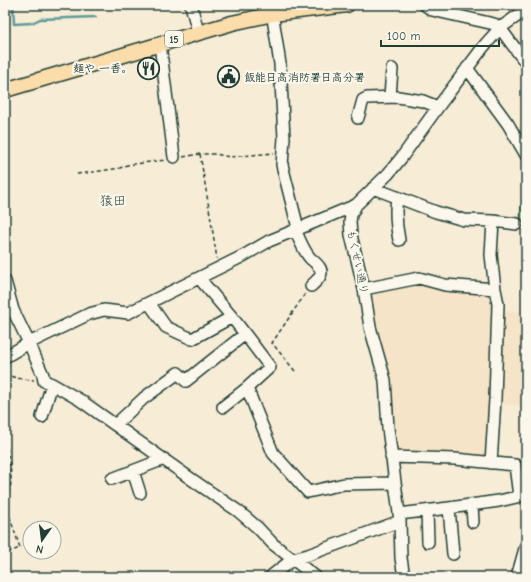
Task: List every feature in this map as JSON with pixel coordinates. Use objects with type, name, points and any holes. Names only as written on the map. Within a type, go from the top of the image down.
[{"type":"main road","name":"15","points":[[5,90],[272,10],[347,5]]},
{"type":"street","points":[[191,5],[198,32]]},
{"type":"street","points":[[425,5],[432,10],[494,24],[500,28],[526,63]]},
{"type":"street","points":[[272,10],[280,64],[283,98],[284,138],[282,165],[301,243],[309,257],[320,269],[321,274],[318,280],[311,286]]},
{"type":"street","name":"もくせい通り","points":[[404,577],[401,558],[399,517],[388,428],[385,380],[370,327],[364,289],[351,235],[351,215],[356,205],[388,174],[402,157],[484,46],[500,28],[526,10]]},
{"type":"street","points":[[160,44],[174,157]]},
{"type":"street","points":[[467,68],[508,124],[526,155]]},
{"type":"street","points":[[390,97],[392,69]]},
{"type":"street","points":[[358,118],[363,100],[367,98],[410,98],[438,107]]},
{"type":"street","points":[[373,188],[436,212],[464,220],[517,224]]},
{"type":"street","points":[[397,197],[395,214],[399,240]]},
{"type":"street","points":[[5,357],[29,343],[89,314],[104,310],[128,313],[243,256],[269,240],[356,205]]},
{"type":"street","points":[[491,463],[498,304],[491,255],[493,221]]},
{"type":"street","points":[[199,278],[232,317],[270,367],[223,407]]},
{"type":"street","points":[[364,289],[419,278],[445,285],[495,290]]},
{"type":"street","points":[[5,281],[13,310],[43,375],[48,382],[80,400],[238,511],[258,528],[273,544],[316,577]]},
{"type":"street","points":[[149,303],[166,327],[192,339],[232,317]]},
{"type":"street","points":[[115,425],[144,398],[178,373],[186,381],[245,334]]},
{"type":"street","points":[[42,417],[48,382]]},
{"type":"street","points":[[247,388],[273,453],[308,492],[344,484],[395,483]]},
{"type":"street","points":[[270,577],[293,559],[308,555],[399,517],[426,511],[499,501],[522,495],[515,465],[455,459],[391,457]]},
{"type":"street","points":[[112,479],[164,459]]},
{"type":"street","points":[[133,471],[140,493]]},
{"type":"street","points":[[472,505],[473,522]]},
{"type":"street","points":[[449,508],[453,554]]},
{"type":"street","points":[[426,511],[428,542]]},
{"type":"street","points":[[517,577],[526,545]]},
{"type":"path","points":[[200,154],[219,268]]},
{"type":"path","points":[[295,371],[272,343],[311,286]]},
{"type":"path","points":[[5,373],[22,379],[48,382]]},
{"type":"path","points":[[5,434],[11,479],[7,497],[7,506],[20,548],[5,553]]},
{"type":"shaded area","points":[[410,282],[492,291],[495,310],[526,312],[526,405],[492,404],[488,457],[394,453],[375,330],[367,289]]},
{"type":"green space","points":[[526,204],[526,219],[520,219],[521,205]]},
{"type":"waterway","points":[[13,5],[14,24],[32,23],[40,19],[96,17]]},
{"type":"place","name":"麺や 一香。","points":[[148,68]]},
{"type":"place","name":"飯能日高消防署日高分署","points":[[228,77]]},
{"type":"district","name":"猿田","points":[[113,200]]}]
